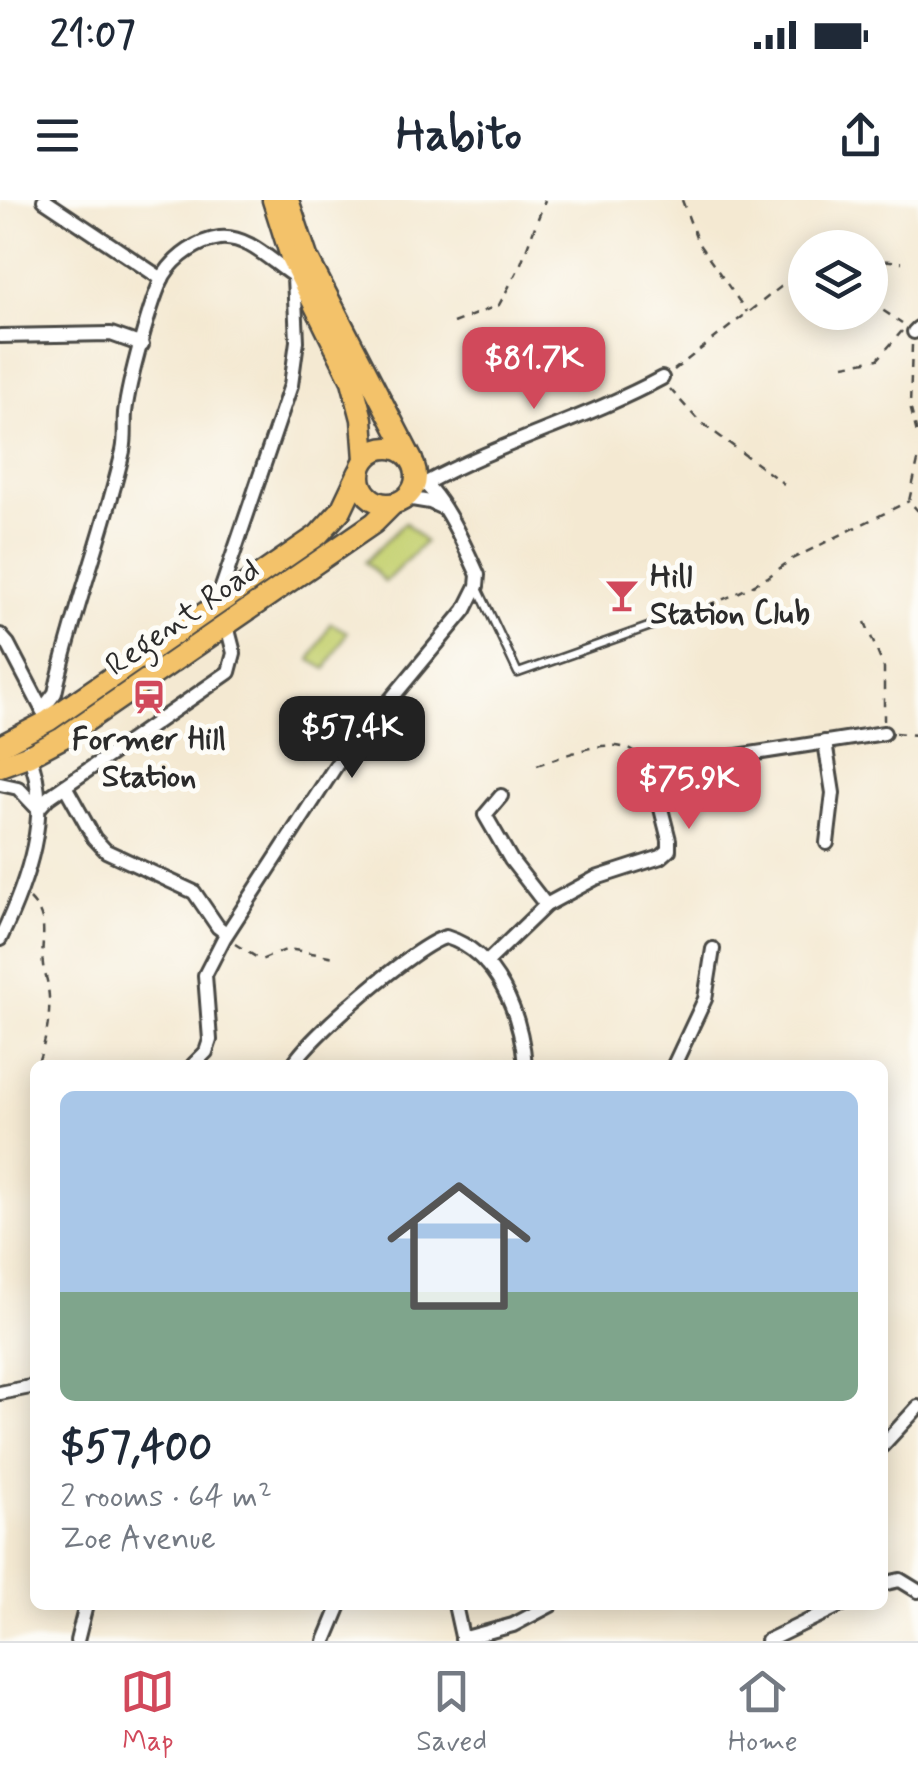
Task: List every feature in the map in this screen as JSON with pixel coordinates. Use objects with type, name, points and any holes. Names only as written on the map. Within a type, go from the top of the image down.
[{"type":"main road","points":[[272,200],[305,280],[352,381],[362,419],[364,490],[382,503],[400,502],[414,488],[418,474],[305,280],[288,200]]},
{"type":"main road","points":[[362,466],[371,454],[396,448],[418,474]]},
{"type":"main road","name":"Regent Road","points":[[0,766],[45,715],[282,561],[331,523],[362,466]]},
{"type":"main road","name":"Regent Road","points":[[17,746],[133,691],[400,502]]},
{"type":"street","points":[[44,200],[162,279]]},
{"type":"street","points":[[38,809],[64,786],[228,672],[234,654],[227,624],[216,604],[281,421],[305,280],[235,238],[219,238],[187,252],[172,263],[162,279],[129,390],[126,434],[118,466],[55,693],[45,715]]},
{"type":"street","points":[[0,336],[110,334],[142,345]]},
{"type":"street","points":[[198,1060],[210,1040],[205,975],[225,935],[337,764],[465,610],[477,586],[478,575],[418,474],[486,454],[600,410],[662,378]]},
{"type":"street","points":[[400,502],[441,507]]},
{"type":"street","points":[[0,635],[45,715]]},
{"type":"street","points":[[486,964],[546,905],[596,878],[661,856],[668,850],[653,776],[724,758],[884,733]]},
{"type":"street","points":[[826,742],[833,793],[827,843]]},
{"type":"street","points":[[0,940],[21,891],[40,790],[17,746]]},
{"type":"street","points":[[0,784],[18,788],[38,809]]},
{"type":"street","points":[[64,786],[94,838],[106,851],[194,892],[225,935]]},
{"type":"street","points":[[501,796],[485,815],[511,860],[546,905]]},
{"type":"street","points":[[297,1060],[308,1044],[430,942],[446,937],[461,942],[486,964],[514,1009],[524,1060]]},
{"type":"street","points":[[676,1060],[705,999],[713,949]]},
{"type":"street","points":[[0,1394],[30,1387]]},
{"type":"street","points":[[888,1440],[918,1407]]},
{"type":"street","points":[[888,1583],[900,1580],[918,1592]]},
{"type":"street","points":[[77,1641],[85,1610]]},
{"type":"street","points":[[325,1641],[338,1610]]},
{"type":"street","points":[[456,1610],[462,1640],[513,1626],[540,1610]]},
{"type":"street","points":[[767,1641],[784,1638],[832,1610]]},
{"type":"lane","points":[[477,586],[518,674],[685,614]]},
{"type":"path","points":[[454,323],[499,305],[520,266],[545,200]]},
{"type":"path","points":[[682,200],[698,243],[748,313]]},
{"type":"path","points":[[888,261],[902,262]]},
{"type":"path","points":[[784,484],[698,420],[662,378],[788,281]]},
{"type":"path","points":[[844,365],[878,359],[906,326],[888,314]]},
{"type":"path","points":[[916,330],[910,406],[918,436]]},
{"type":"path","points":[[909,500],[918,461]]},
{"type":"path","points":[[909,500],[918,511]]},
{"type":"path","points":[[685,614],[734,595],[822,542],[909,500]]},
{"type":"path","points":[[865,622],[884,668],[884,733],[918,734]]},
{"type":"path","points":[[536,765],[620,744],[643,758],[653,776]]},
{"type":"path","points":[[21,891],[38,907],[45,927],[42,964],[48,989],[48,1024],[39,1060]]},
{"type":"path","points":[[225,935],[261,960],[288,949],[335,957]]},
{"type":"green space","points":[[405,522],[425,542],[385,582],[365,562]]},
{"type":"green space","points":[[331,623],[347,632],[326,669],[310,660]]},
{"type":"place","name":"Hill Station Club","points":[[622,595]]},
{"type":"place","name":"Former Hill Station","points":[[149,697]]}]
